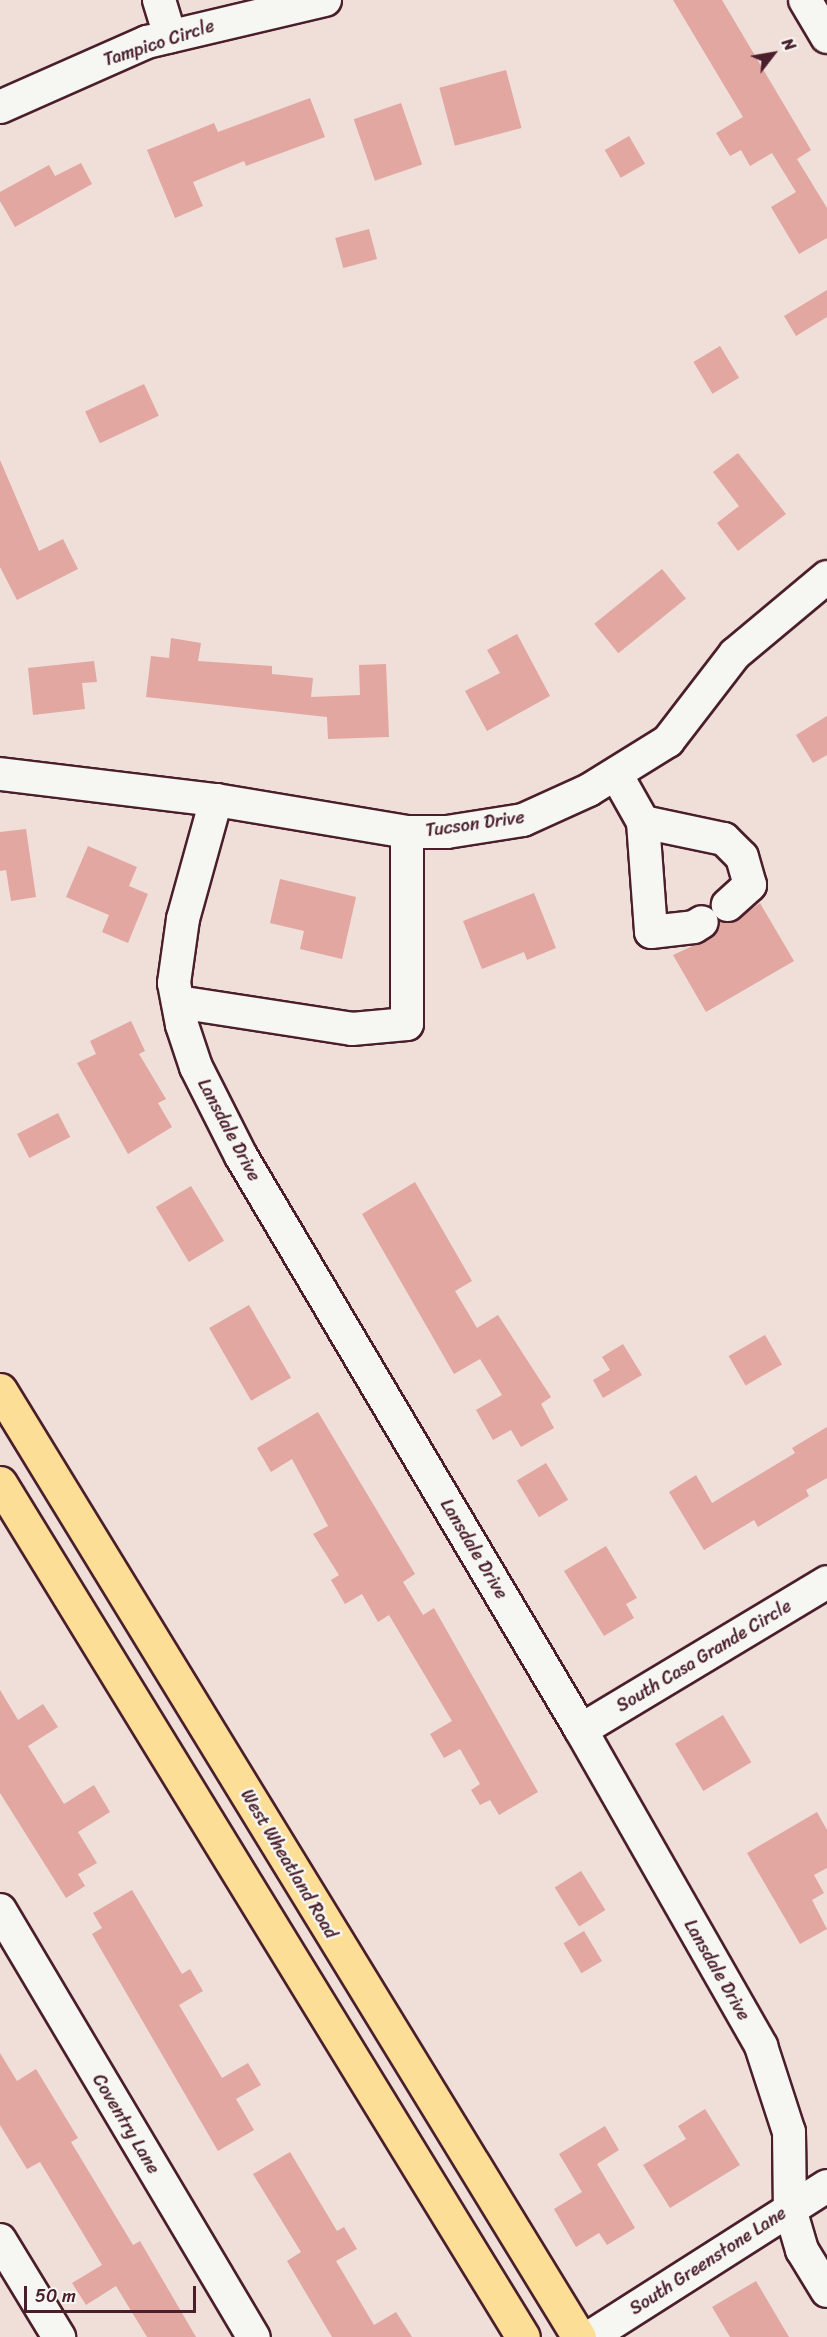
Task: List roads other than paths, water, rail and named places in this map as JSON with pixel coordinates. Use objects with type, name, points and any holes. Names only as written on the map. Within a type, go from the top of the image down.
[{"type":"main road","name":"West Wheatland Road","points":[[0,1390],[579,2337]]},
{"type":"main road","points":[[0,1482],[523,2337]]},
{"type":"street","points":[[159,0],[170,36]]},
{"type":"street","name":"Tampico Circle","points":[[0,107],[53,80],[170,36],[326,0]]},
{"type":"street","points":[[805,0],[827,37]]},
{"type":"street","name":"Tucson Drive","points":[[0,774],[216,800],[407,832],[447,832],[523,820],[616,774],[668,741],[735,654],[827,577]]},
{"type":"street","points":[[616,774],[643,822],[651,932],[694,927],[702,922]]},
{"type":"street","name":"Lansdale Drive","points":[[216,800],[183,919],[174,982],[196,1067],[241,1156],[581,1730],[761,2046],[789,2132],[790,2209],[802,2250],[827,2291]]},
{"type":"street","points":[[643,822],[724,839],[741,857],[750,885],[728,905]]},
{"type":"street","points":[[178,1002],[352,1029],[407,1024],[407,832]]},
{"type":"street","name":"South Casa Grande Circle","points":[[581,1730],[827,1582]]},
{"type":"street","name":"Coventry Lane","points":[[0,1910],[254,2337]]},
{"type":"street","name":"South Greenstone Lane","points":[[590,2337],[827,2186]]},
{"type":"street","points":[[0,2240],[59,2337]]}]
